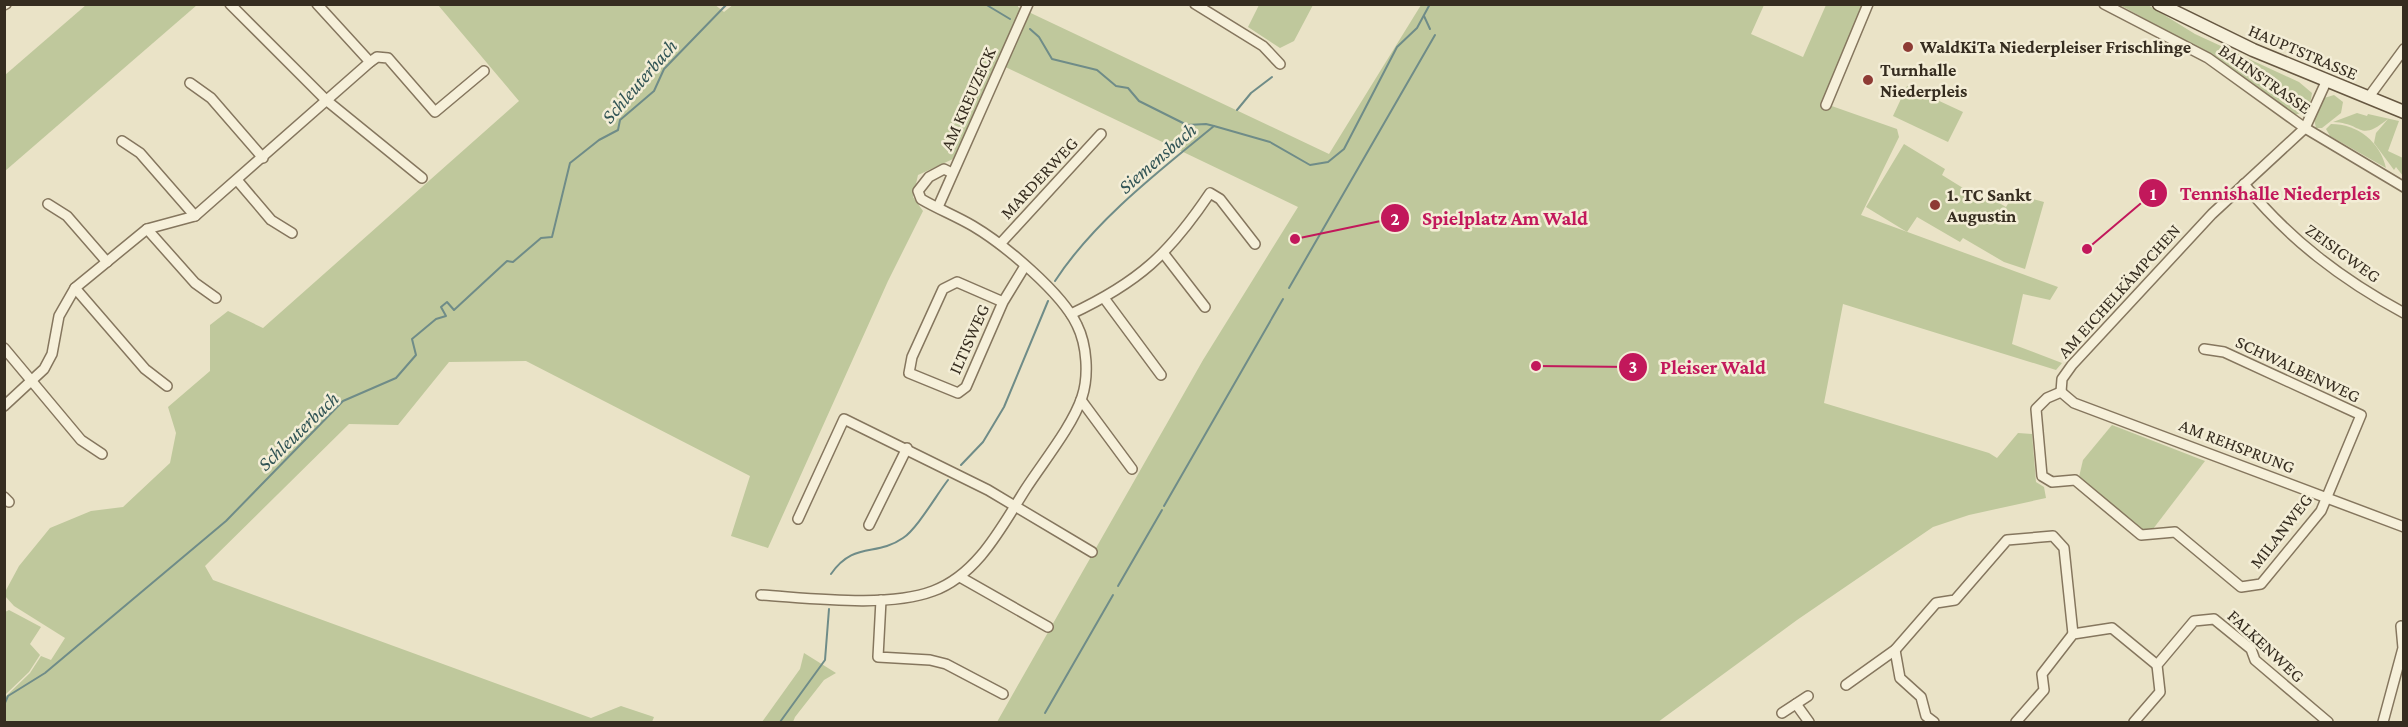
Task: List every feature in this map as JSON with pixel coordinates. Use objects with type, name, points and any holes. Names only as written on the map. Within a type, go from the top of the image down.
[{"type":"main road","name":"HAUPTSTRASSE","points":[[2159,4],[2208,30],[2326,82],[2403,112]]},
{"type":"street","points":[[230,4],[326,100],[422,178]]},
{"type":"street","points":[[316,4],[370,62]]},
{"type":"street","name":"AM KREUZECK","points":[[938,207],[1028,4]]},
{"type":"street","points":[[1195,4],[1263,46],[1280,64]]},
{"type":"street","points":[[1826,105],[1868,4]]},
{"type":"street","name":"BAHNSTRASSE","points":[[2104,4],[2208,58],[2305,128],[2403,187]]},
{"type":"street","points":[[2368,98],[2403,49]]},
{"type":"street","points":[[4,406],[32,383],[52,354],[59,316],[75,288],[147,229],[195,216],[377,57],[388,58],[435,112],[484,71]]},
{"type":"street","name":"AM EICHELKÄMPCHEN","points":[[2061,393],[2062,379],[2072,365],[2212,214],[2305,128],[2326,82]]},
{"type":"street","points":[[190,83],[211,98],[263,158]]},
{"type":"street","name":"MARDERWEG","points":[[1000,244],[1101,134]]},
{"type":"street","points":[[122,141],[140,153],[195,216]]},
{"type":"street","points":[[761,595],[881,600],[931,592],[960,577],[980,557],[1081,400],[1085,353],[1078,327],[1071,314],[1025,266],[1000,244],[921,199],[918,191],[923,183],[944,169],[952,173]]},
{"type":"street","points":[[237,180],[271,220],[292,233]]},
{"type":"street","name":"ZEISIGWEG","points":[[2244,184],[2267,212],[2319,260],[2403,313]]},
{"type":"street","points":[[1071,314],[1104,298],[1140,275],[1164,254],[1210,193],[1220,200],[1255,244]]},
{"type":"street","points":[[48,204],[67,216],[107,261]]},
{"type":"street","points":[[147,229],[195,283],[216,298]]},
{"type":"street","points":[[1164,254],[1205,307]]},
{"type":"street","name":"ILTISWEG","points":[[1003,302],[957,282],[943,289],[912,357],[909,373],[958,393],[966,387],[1003,302],[1025,266]]},
{"type":"street","points":[[75,288],[145,369],[167,386]]},
{"type":"street","points":[[1104,298],[1161,375]]},
{"type":"street","points":[[4,348],[81,440],[102,454]]},
{"type":"street","name":"SCHWALBENWEG","points":[[2204,349],[2224,352],[2361,416],[2327,498]]},
{"type":"street","name":"AM REHSPRUNG","points":[[2061,393],[2074,403],[2403,527]]},
{"type":"street","name":"MILANWEG","points":[[2061,393],[2047,398],[2036,409],[2042,476],[2052,482],[2075,480],[2141,535],[2175,532],[2241,587],[2261,584],[2321,511],[2327,498]]},
{"type":"street","points":[[1081,400],[1132,469]]},
{"type":"street","points":[[798,519],[844,418],[988,490],[1092,552]]},
{"type":"street","points":[[869,525],[907,448]]},
{"type":"street","points":[[1846,685],[1895,650],[1936,603],[1955,600],[2007,540],[2053,536],[2064,548],[2073,634]]},
{"type":"street","points":[[960,577],[1048,627]]},
{"type":"street","points":[[881,600],[878,657],[930,660],[946,664],[1003,694]]},
{"type":"street","name":"FALKENWEG","points":[[2157,665],[2194,621],[2214,619],[2251,649],[2255,660],[2328,723]]},
{"type":"street","points":[[2384,723],[2403,648],[2401,626]]},
{"type":"street","points":[[2016,723],[2043,690],[2042,674],[2073,634],[2112,628],[2157,665],[2160,692],[2134,723]]},
{"type":"street","points":[[1895,650],[1900,678],[1921,697],[1926,716],[1934,723]]},
{"type":"street","points":[[1782,713],[1808,696]]},
{"type":"street","points":[[1796,704],[1809,723]]},
{"type":"green space","points":[[714,4],[724,12],[734,4],[1018,5],[1018,7],[1329,154],[1421,5],[1764,5],[1751,34],[1803,57],[1826,5],[1868,5],[1826,104],[1897,129],[1899,137],[1861,215],[2058,287],[2050,300],[2023,294],[2012,344],[2062,363],[2056,370],[1843,304],[1824,403],[1989,453],[1997,458],[2018,433],[2032,434],[2036,482],[2044,487],[2046,498],[1969,515],[1933,527],[1797,620],[1658,722],[997,722],[1203,360],[1298,207],[997,63],[953,159],[918,175],[913,197],[923,211],[888,281],[768,548],[731,536],[750,476],[526,361],[449,362],[398,425],[349,424],[205,566],[213,580],[591,718],[621,706],[654,717],[652,722],[5,722],[4,698],[30,673],[41,656],[51,660],[65,638],[14,606],[5,596],[5,592],[19,566],[50,528],[91,511],[123,507],[170,463],[176,433],[168,407],[210,371],[210,325],[228,311],[263,328],[519,101],[438,5]]},
{"type":"green space","points":[[1259,4],[1313,5],[1294,41],[1280,48],[1248,27]]},
{"type":"green space","points":[[86,5],[197,5],[5,171],[5,75]]},
{"type":"green space","points":[[2120,5],[2148,5],[2195,34],[2299,82],[2312,93],[2309,110],[2295,115],[2212,56]]},
{"type":"green space","points":[[1907,86],[1963,112],[1948,142],[1893,116]]},
{"type":"green space","points":[[2334,95],[2343,102],[2341,113],[2322,128],[2316,128],[2314,119],[2324,98]]},
{"type":"green space","points":[[2357,113],[2399,121],[2388,151],[2403,158],[2403,176],[2396,167],[2394,170],[2374,143],[2376,133],[2388,119],[2366,131],[2333,122]]},
{"type":"green space","points":[[2331,124],[2350,127],[2366,136],[2379,150],[2386,168],[2330,136],[2326,129]]},
{"type":"green space","name":"1. TC Sankt Augustin","points":[[1904,144],[1945,169],[1942,175],[1984,201],[1987,196],[2006,207],[2014,194],[2044,202],[2025,269],[2004,262],[1963,238],[1960,242],[1917,217],[1907,232],[1866,207]]},
{"type":"green space","points":[[2112,425],[2205,461],[2153,529],[2141,529],[2079,477],[2083,460]]},
{"type":"green space","points":[[9,610],[41,627],[30,644],[40,655],[29,672],[5,695],[5,612]]},
{"type":"green space","points":[[804,653],[836,673],[824,680],[793,722],[762,722],[800,669]]},
{"type":"waterway","name":"Schleuterbach","points":[[4,705],[8,696],[45,673],[226,521],[343,401],[396,378],[416,355],[412,339],[436,319],[446,316],[441,307],[447,302],[454,310],[507,261],[513,262],[541,238],[552,237],[570,163],[599,140],[618,130],[620,120],[654,91],[664,69],[727,4]]},
{"type":"waterway","name":"Schleuterbach","points":[[985,4],[1010,19]]},
{"type":"waterway","name":"Siemensbach","points":[[1055,281],[1108,217],[1214,126],[1270,142],[1310,165],[1328,162],[1344,149],[1397,47],[1417,28],[1430,4]]},
{"type":"waterway","points":[[1424,16],[1430,29]]},
{"type":"waterway","name":"Schleuterbach","points":[[1030,29],[1039,37],[1052,59],[1097,70],[1116,86],[1128,88],[1139,101],[1187,125],[1214,126]]},
{"type":"waterway","points":[[1289,288],[1435,35]]},
{"type":"waterway","points":[[1237,110],[1251,93],[1272,77]]},
{"type":"waterway","points":[[1164,506],[1283,299]]},
{"type":"waterway","name":"Siemensbach","points":[[961,465],[983,442],[1004,407],[1048,301]]},
{"type":"waterway","name":"Siemensbach","points":[[831,574],[848,557],[893,544],[903,538],[948,480]]},
{"type":"waterway","points":[[1118,586],[1162,510]]},
{"type":"waterway","points":[[1045,713],[1113,595]]},
{"type":"waterway","name":"Siemensbach","points":[[780,722],[825,660],[829,609]]},
{"type":"place","name":"WaldKiTa Niederpleiser Frischlinge","points":[[1908,47]]},
{"type":"place","name":"Turnhalle Niederpleis","points":[[1868,80]]},
{"type":"place","name":"1. TC Sankt Augustin","points":[[1935,205]]},
{"type":"place","name":"Spielplatz Am Wald","points":[[1295,239]]},
{"type":"place","name":"Tennishalle Niederpleis","points":[[2087,249]]},
{"type":"place","name":"Pleiser Wald","points":[[1536,366]]}]
